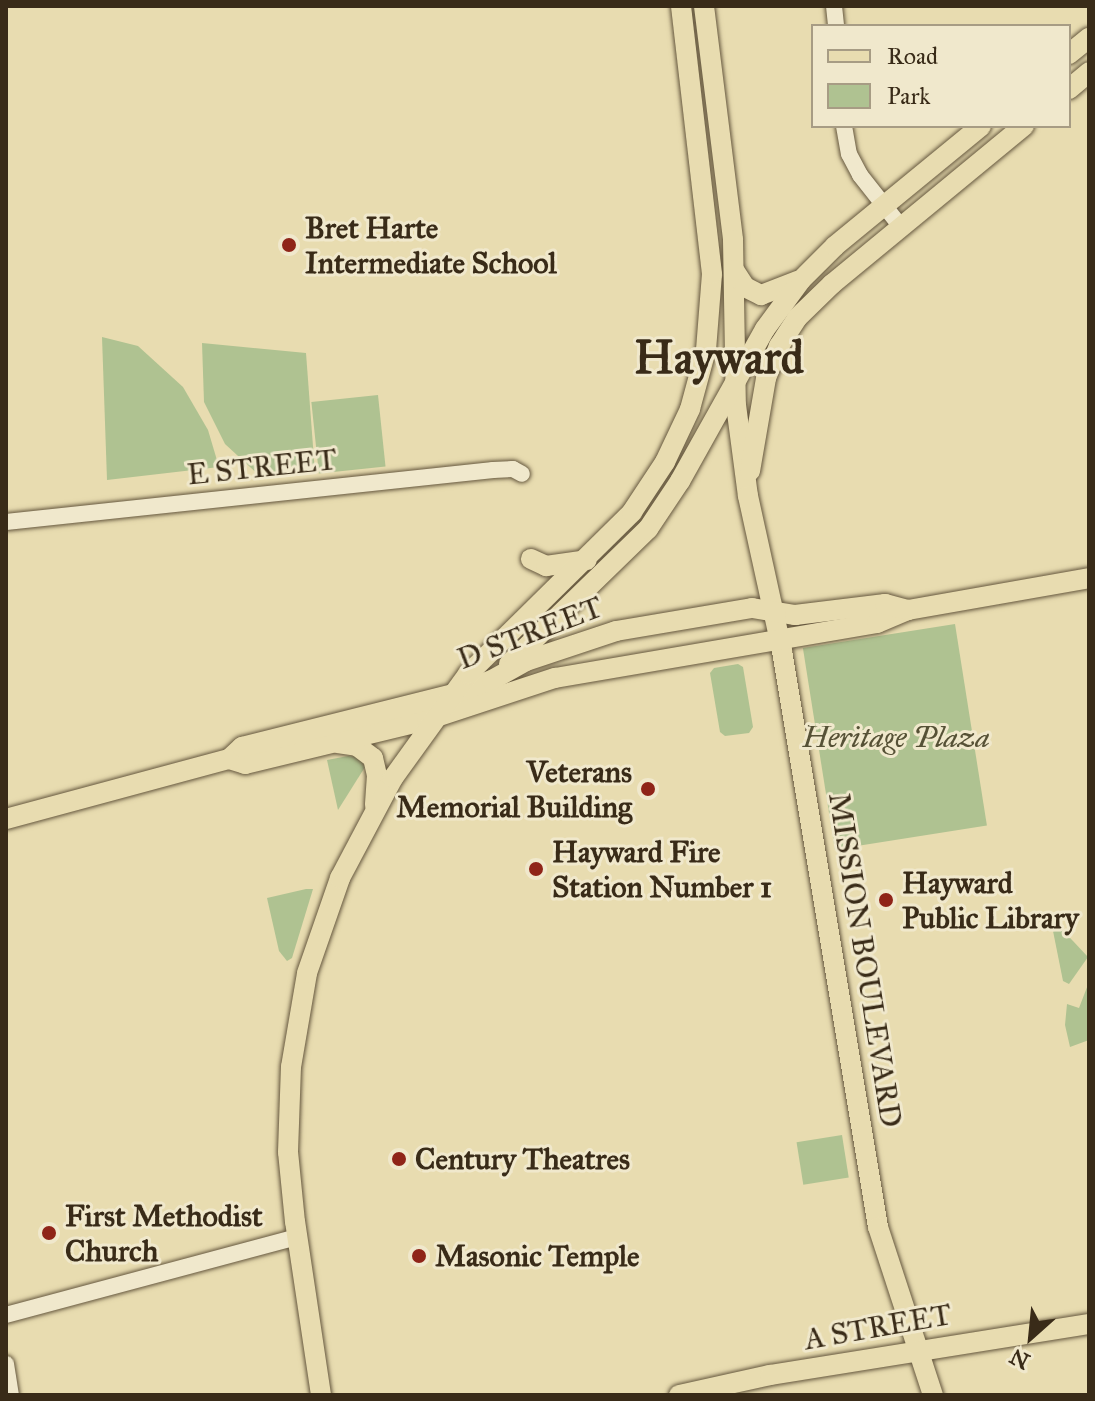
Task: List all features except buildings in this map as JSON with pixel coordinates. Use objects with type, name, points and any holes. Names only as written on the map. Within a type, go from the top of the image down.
[{"type":"main road","points":[[321,1395],[297,1237],[288,1125],[300,1005],[328,907],[374,809],[476,665],[587,560],[632,512],[665,462],[690,409],[706,350],[712,303],[711,248],[681,6]]},
{"type":"main road","name":"MISSION BOULEVARD","points":[[704,6],[734,270],[735,381],[747,491],[780,639],[878,1227],[933,1395]]},
{"type":"main road","points":[[1071,52],[1089,38]]},
{"type":"main road","points":[[1071,87],[1089,72]]},
{"type":"main road","points":[[439,717],[492,680],[648,529],[680,481],[765,329],[801,280],[883,206],[979,128]]},
{"type":"main road","points":[[747,491],[764,385],[783,338],[812,301],[1022,128]]},
{"type":"main road","points":[[734,270],[745,287],[761,295],[801,280]]},
{"type":"main road","points":[[531,559],[546,566],[587,560]]},
{"type":"main road","name":"D STREET","points":[[229,759],[245,764],[439,717],[555,678],[877,623],[908,610],[1089,578]]},
{"type":"main road","name":"D STREET","points":[[6,819],[229,759],[242,747],[453,694],[492,680],[526,661],[606,633],[752,608],[795,615],[885,604],[908,610]]},
{"type":"main road","points":[[322,744],[347,743],[370,754],[377,768],[374,809]]},
{"type":"main road","name":"A STREET","points":[[679,1395],[919,1350],[1089,1324]]},
{"type":"main road","points":[[314,1342],[332,1395]]},
{"type":"street","points":[[844,128],[849,154],[883,206],[901,227]]},
{"type":"street","name":"E STREET","points":[[6,522],[493,470],[513,469],[522,474]]},
{"type":"street","points":[[6,1315],[297,1237]]},
{"type":"street","points":[[6,1364],[11,1395]]},
{"type":"green space","points":[[102,337],[138,346],[183,387],[208,430],[219,467],[107,480]]},
{"type":"green space","points":[[202,343],[306,353],[315,473],[261,477],[225,444],[204,402]]},
{"type":"green space","points":[[378,395],[386,467],[319,474],[311,402]]},
{"type":"green space","name":"Heritage Plaza","points":[[955,624],[987,825],[835,850],[803,648]]},
{"type":"green space","points":[[738,664],[743,667],[753,727],[749,733],[725,736],[720,732],[710,673],[714,668]]},
{"type":"green space","points":[[359,757],[365,767],[338,810],[327,760]]},
{"type":"green space","points":[[313,889],[292,958],[287,961],[279,951],[267,898]]},
{"type":"green space","points":[[1057,924],[1088,957],[1069,984],[1063,981],[1052,926]]},
{"type":"green space","points":[[1089,982],[1089,1040],[1070,1047],[1065,1025],[1067,1004],[1079,1008]]},
{"type":"green space","points":[[842,1135],[849,1177],[803,1185],[797,1142]]},
{"type":"place","name":"Bret Harte Intermediate School","points":[[289,245]]},
{"type":"place","name":"Veterans Memorial Building","points":[[648,789]]},
{"type":"place","name":"Hayward Fire Station Number 1","points":[[536,869]]},
{"type":"place","name":"Hayward Public Library","points":[[886,900]]},
{"type":"place","name":"Century Theatres","points":[[399,1159]]},
{"type":"place","name":"First Methodist Church","points":[[49,1233]]},
{"type":"place","name":"Masonic Temple","points":[[419,1256]]},
{"type":"district","name":"Hayward","points":[[719,358]]}]
